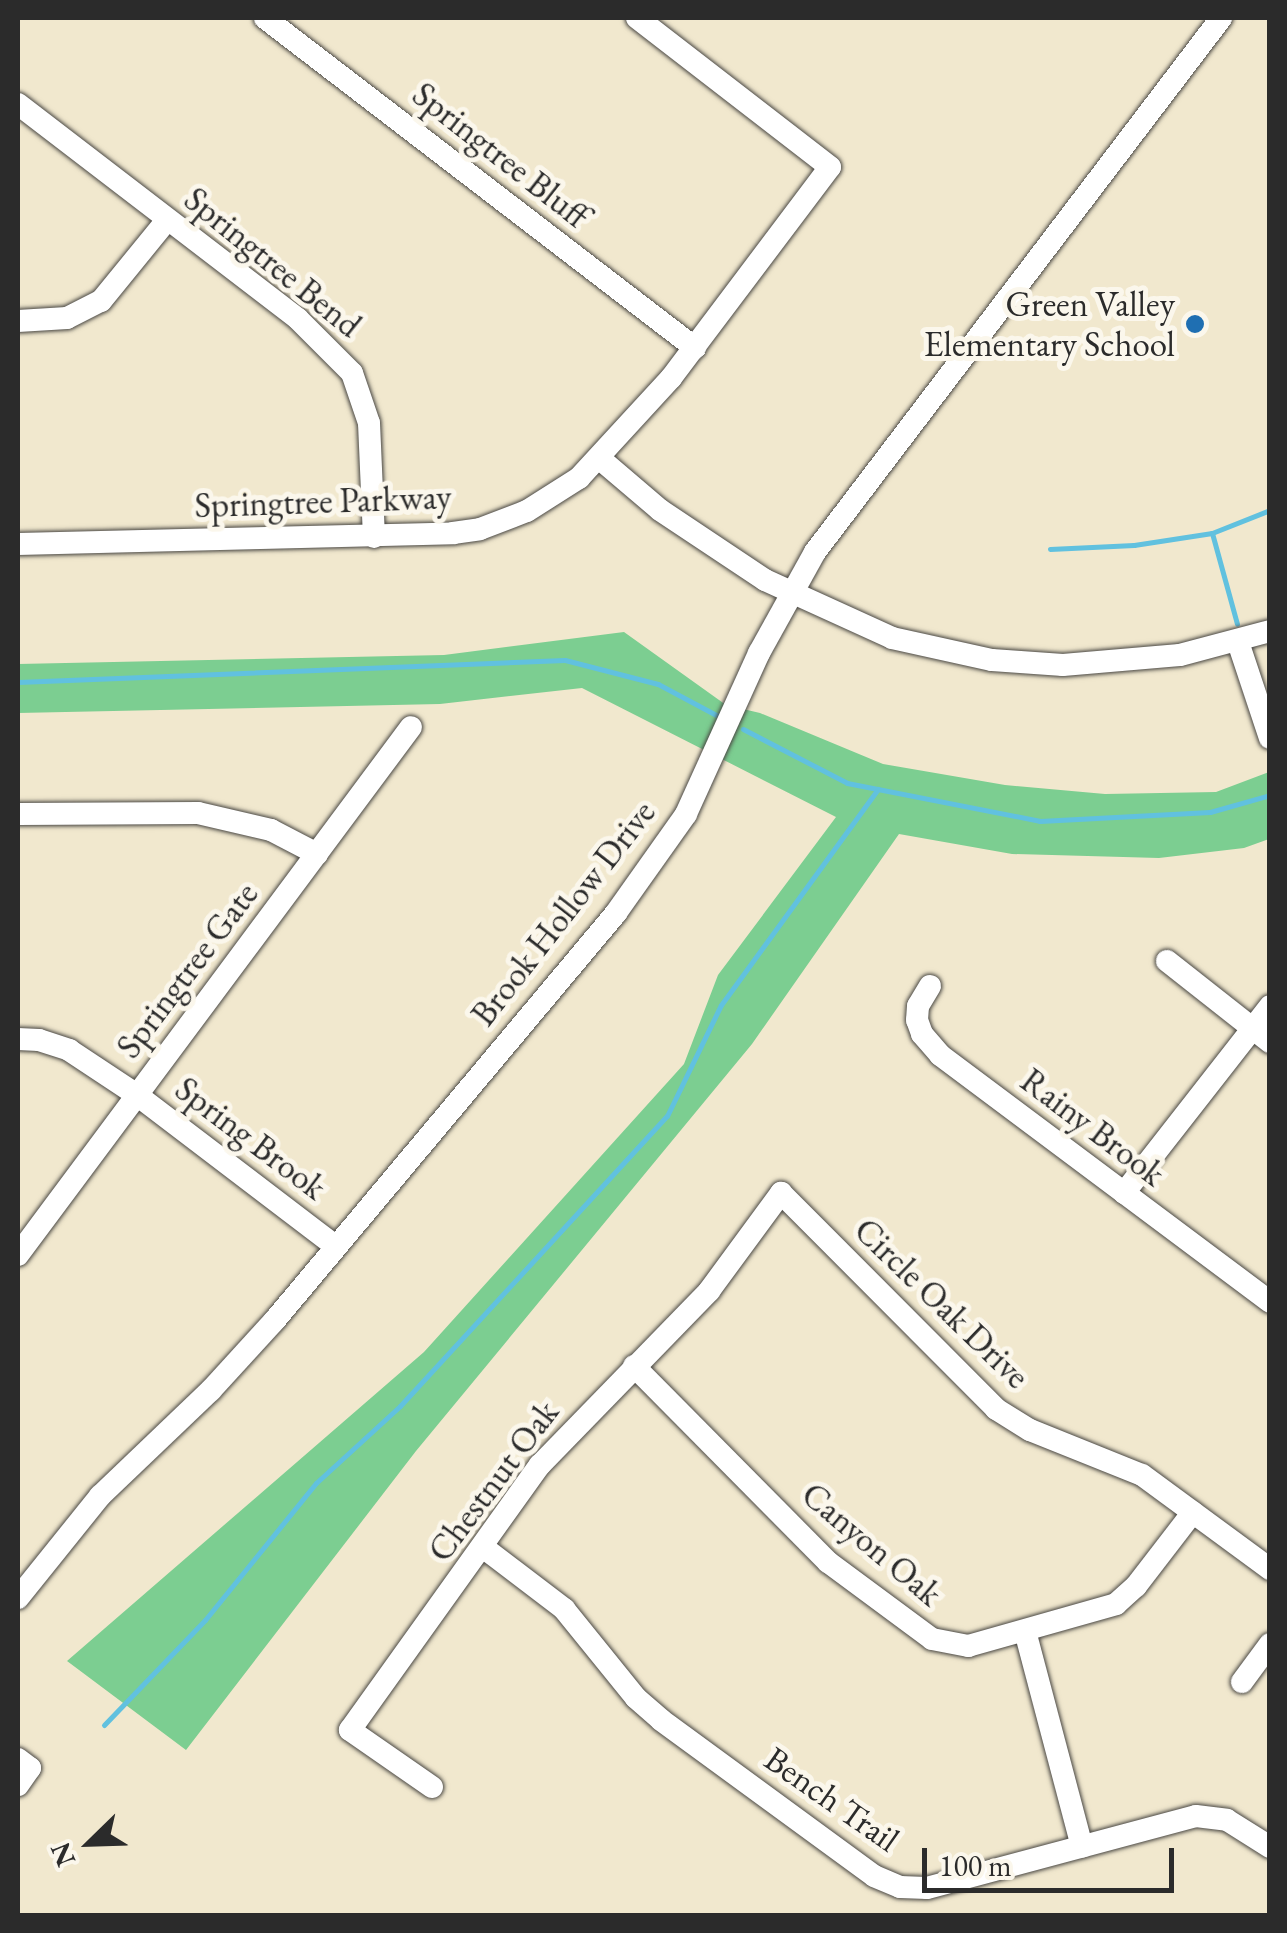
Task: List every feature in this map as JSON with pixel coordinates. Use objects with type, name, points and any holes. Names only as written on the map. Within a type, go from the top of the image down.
[{"type":"street","name":"Springtree Bluff","points":[[265,18],[695,348]]},
{"type":"street","name":"Springtree Parkway","points":[[18,544],[374,536],[480,529],[527,511],[579,478],[695,348],[830,168],[637,18]]},
{"type":"street","name":"Brook Hollow Drive","points":[[18,1598],[100,1496],[211,1390],[275,1320],[616,912],[661,852],[703,782],[759,653],[844,510],[1220,18]]},
{"type":"street","name":"Springtree Bend","points":[[18,104],[298,319],[352,373],[369,423],[374,536]]},
{"type":"street","points":[[18,321],[66,318],[100,300],[167,220]]},
{"type":"street","points":[[599,458],[660,510],[791,595],[892,638],[992,660],[1063,665],[1122,663],[1238,642],[1270,631]]},
{"type":"street","points":[[1238,642],[1270,738]]},
{"type":"street","name":"Springtree Gate","points":[[18,1254],[412,728]]},
{"type":"street","points":[[18,814],[198,813],[271,830],[318,854]]},
{"type":"street","points":[[1167,961],[1261,1035]]},
{"type":"street","name":"Rainy Brook","points":[[930,986],[918,1006],[918,1020],[922,1034],[940,1056],[1270,1302]]},
{"type":"street","points":[[1124,1194],[1261,1035],[1270,1006]]},
{"type":"street","name":"Spring Brook","points":[[18,1039],[39,1040],[69,1050],[137,1096],[334,1245]]},
{"type":"street","name":"Chestnut Oak","points":[[432,1786],[350,1730],[540,1465],[709,1291],[782,1193]]},
{"type":"street","name":"Circle Oak Drive","points":[[782,1193],[996,1409],[1030,1430],[1142,1475],[1270,1570]]},
{"type":"street","name":"Canyon Oak","points":[[634,1366],[828,1562],[932,1639],[968,1646],[1102,1609],[1127,1596],[1193,1512]]},
{"type":"street","name":"Bench Trail","points":[[484,1548],[564,1610],[649,1709],[874,1876],[900,1887],[927,1888],[1196,1816],[1227,1820],[1270,1847]]},
{"type":"street","points":[[1025,1631],[1082,1847]]},
{"type":"street","points":[[1242,1682],[1270,1644]]},
{"type":"green space","points":[[624,632],[726,705],[760,713],[883,764],[1005,785],[1105,794],[1216,792],[1269,772],[1269,839],[1244,848],[1159,858],[1012,854],[899,834],[752,1044],[416,1451],[186,1750],[67,1661],[424,1352],[684,1064],[718,975],[836,817],[582,688],[440,704],[18,713],[18,664],[444,655]]},
{"type":"waterway","points":[[1050,549],[1134,545],[1212,533],[1270,510]]},
{"type":"waterway","points":[[1212,533],[1237,624]]},
{"type":"waterway","points":[[18,682],[565,660],[658,684],[718,716]]},
{"type":"waterway","points":[[743,729],[847,783],[1040,821],[1210,812],[1270,795]]},
{"type":"waterway","points":[[104,1725],[205,1620],[316,1483],[400,1406],[667,1116],[721,1005],[878,789]]},
{"type":"place","name":"Green Valley Elementary School","points":[[1195,324]]}]
